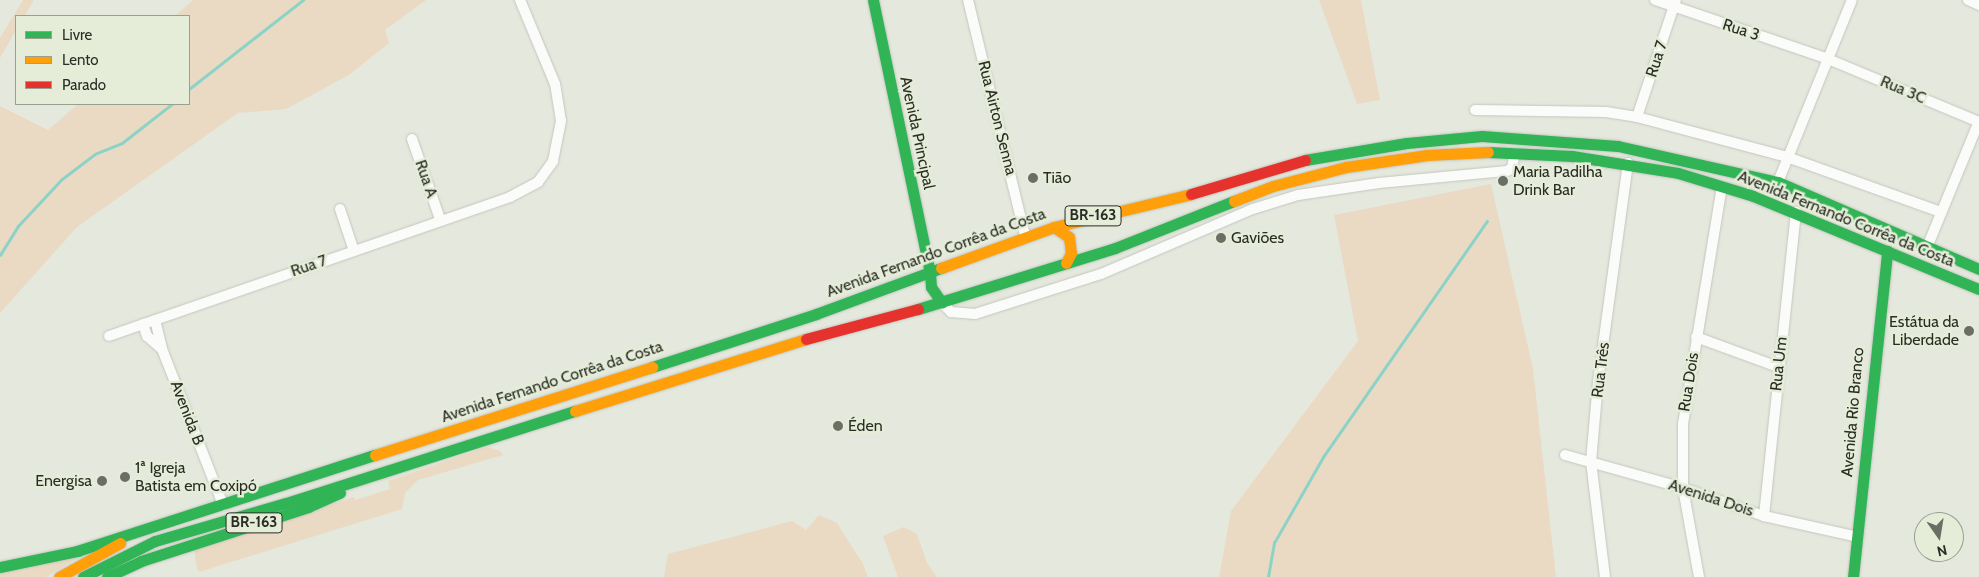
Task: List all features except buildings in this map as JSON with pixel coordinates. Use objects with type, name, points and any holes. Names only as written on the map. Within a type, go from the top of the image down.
[{"type":"main road","name":"Avenida Principal","points":[[873,0],[930,273],[931,287],[942,303]]},
{"type":"main road","name":"Avenida Fernando Corrêa da Costa","points":[[0,567],[71,552],[223,505],[816,314],[1025,236],[1054,227],[1211,189],[1306,160],[1407,143],[1482,136],[1618,146],[1778,182],[1928,245],[1979,269]]},
{"type":"main road","name":"Avenida Fernando Corrêa da Costa","points":[[83,577],[142,546],[401,467],[770,348],[942,303],[1066,264],[1310,174],[1427,155],[1515,153],[1628,163],[1678,173],[1796,212],[1979,289]]},
{"type":"main road","points":[[1054,227],[1069,236],[1071,252],[1066,264]]},
{"type":"main road","name":"Avenida Rio Branco","points":[[1853,577],[1887,251]]},
{"type":"main road","name":"Avenida Fernando Corrêa da Costa","points":[[107,577],[171,550],[308,506],[401,467]]},
{"type":"main road","name":"BR-163","points":[[59,577],[124,541],[206,510]]},
{"type":"street","name":"Rua 7","points":[[109,336],[354,251],[440,219],[510,197],[538,182],[553,161],[561,121],[555,84],[520,0]]},
{"type":"street","name":"Rua Airton Senna","points":[[968,0],[1025,236]]},
{"type":"street","name":"Rua 3","points":[[1655,0],[1675,4],[1828,59]]},
{"type":"street","points":[[1778,182],[1852,0]]},
{"type":"street","points":[[1968,0],[1979,5]]},
{"type":"street","name":"Rua 7","points":[[1638,117],[1675,4]]},
{"type":"street","name":"Rua 3C","points":[[1828,59],[1979,121]]},
{"type":"street","points":[[1475,110],[1606,112],[1638,117],[1788,157],[1941,212]]},
{"type":"street","points":[[1928,245],[1979,121]]},
{"type":"street","name":"Rua A","points":[[412,139],[440,219]]},
{"type":"street","points":[[942,303],[951,312],[975,314],[1101,274],[1252,209],[1298,195],[1380,183],[1507,171],[1512,168],[1515,153]]},
{"type":"street","name":"Rua Três","points":[[1605,577],[1592,462],[1598,382],[1628,163]]},
{"type":"street","name":"Rua Dois","points":[[1699,577],[1683,488],[1683,424],[1722,187]]},
{"type":"street","points":[[340,209],[354,251]]},
{"type":"street","name":"Rua Um","points":[[1764,516],[1778,367],[1796,212]]},
{"type":"street","points":[[1167,228],[1173,244]]},
{"type":"street","name":"Avenida B","points":[[155,320],[162,349],[223,505]]},
{"type":"street","name":"Avenida B","points":[[143,324],[146,336],[162,349]]},
{"type":"street","points":[[1696,337],[1778,367]]},
{"type":"street","name":"Avenida Dois","points":[[1565,455],[1683,488],[1764,516],[1858,537]]},
{"type":"shaded area","points":[[23,0],[34,0],[26,15],[15,15],[15,32],[0,58],[0,38]]},
{"type":"shaded area","points":[[193,0],[426,0],[385,30],[389,43],[349,75],[286,109],[238,113],[77,227],[0,313],[0,106],[48,130],[77,105],[190,105],[190,15],[176,15]]},
{"type":"shaded area","points":[[1319,0],[1361,0],[1380,100],[1357,104]]},
{"type":"shaded area","points":[[1491,184],[1533,369],[1556,577],[1219,577],[1231,511],[1358,341],[1334,215]]},
{"type":"shaded area","points":[[487,447],[500,451],[503,455],[418,480],[405,493],[402,509],[199,572],[197,568],[194,550],[354,497],[355,500],[390,489],[388,481]]},
{"type":"shaded area","points":[[819,515],[837,523],[863,564],[868,577],[664,577],[668,554],[792,521],[806,530]]},
{"type":"shaded area","points":[[904,527],[917,534],[927,563],[937,577],[898,577],[883,536]]},
{"type":"shaded area","points":[[96,547],[46,577],[0,577],[0,569]]},
{"type":"waterway","points":[[190,88],[303,0]]},
{"type":"waterway","points":[[0,255],[18,226],[62,179],[95,154],[122,143],[171,105]]},
{"type":"waterway","points":[[1268,577],[1274,543],[1323,457],[1487,221]]},
{"type":"traffic: fast","points":[[873,0],[930,273]]},
{"type":"traffic: fast","points":[[1305,160],[1407,143],[1482,136],[1618,146],[1778,182],[1979,269]]},
{"type":"traffic: fast","points":[[1488,152],[1572,156],[1678,173],[1753,196],[1979,289]]},
{"type":"traffic: fast","points":[[918,309],[1115,248],[1234,201]]},
{"type":"traffic: fast","points":[[1853,577],[1887,251]]},
{"type":"traffic: fast","points":[[652,367],[816,314],[941,268]]},
{"type":"traffic: fast","points":[[930,273],[931,287],[942,303]]},
{"type":"traffic: fast","points":[[83,577],[155,541],[286,503],[575,411]]},
{"type":"traffic: fast","points":[[0,567],[77,551],[375,455]]},
{"type":"traffic: fast","points":[[107,577],[141,561],[308,507],[340,493]]},
{"type":"traffic: slow","points":[[1234,201],[1273,186],[1346,167],[1427,155],[1488,152]]},
{"type":"traffic: slow","points":[[941,268],[1054,227],[1191,194]]},
{"type":"traffic: slow","points":[[1054,227],[1069,237],[1071,253],[1066,263]]},
{"type":"traffic: slow","points":[[575,411],[806,339]]},
{"type":"traffic: slow","points":[[375,455],[652,367]]},
{"type":"traffic: slow","points":[[59,577],[120,543]]},
{"type":"traffic: jam","points":[[1191,194],[1305,160]]},
{"type":"traffic: jam","points":[[806,339],[918,309]]},
{"type":"place","name":"Tião","points":[[1033,178]]},
{"type":"place","name":"Maria Padilha Drink Bar","points":[[1503,181]]},
{"type":"place","name":"Gaviões","points":[[1221,238]]},
{"type":"place","name":"Estátua da Liberdade","points":[[1969,331]]},
{"type":"place","name":"Éden","points":[[838,426]]},
{"type":"place","name":"1ª Igreja Batista em Coxipó","points":[[125,477]]},
{"type":"place","name":"Energisa","points":[[102,481]]}]
